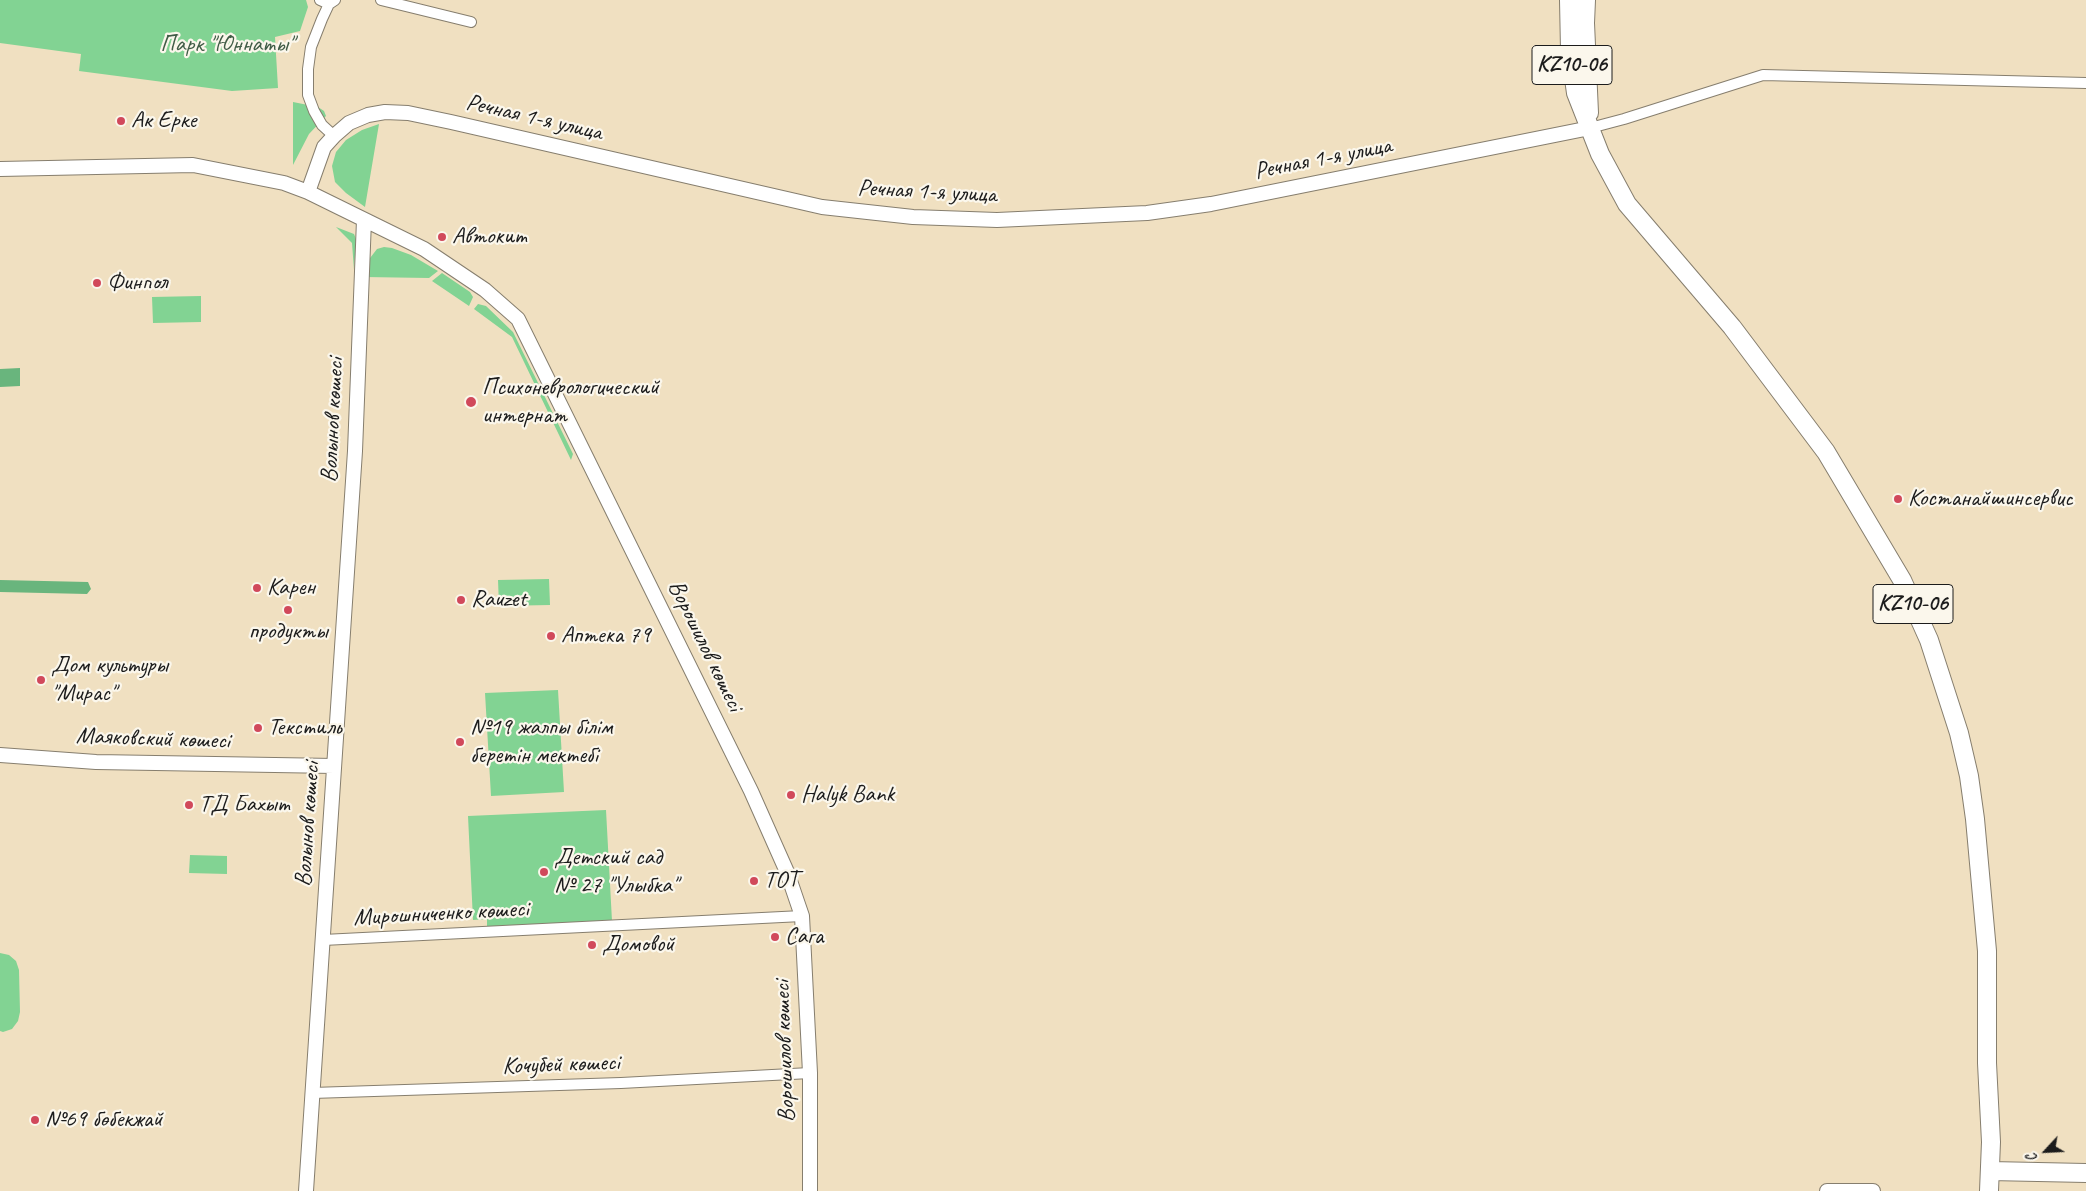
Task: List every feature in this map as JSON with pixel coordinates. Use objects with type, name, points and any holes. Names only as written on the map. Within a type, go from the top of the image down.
[{"type":"highway","name":"KZ10-06","points":[[1569,0],[1570,50],[1576,93],[1600,154],[1628,204],[1732,327],[1826,452],[1902,580],[1929,640],[1959,733],[1969,776],[1975,819],[1987,950],[1989,1191]]},
{"type":"highway","name":"KZ10-06","points":[[1586,0],[1585,23],[1590,128]]},
{"type":"highway","points":[[1990,1171],[2086,1173]]},
{"type":"street","points":[[381,0],[471,22]]},
{"type":"street","points":[[328,1],[312,47],[308,69],[308,95],[322,125],[334,136]]},
{"type":"street","points":[[1590,128],[1763,76],[2086,83]]},
{"type":"street","name":"Речная 1-я улица","points":[[308,192],[324,147],[334,136],[349,123],[368,115],[385,112],[408,113],[822,207],[913,217],[997,220],[1147,213],[1211,204],[1590,128]]},
{"type":"street","name":"Ворошилов көшесі","points":[[0,169],[193,165],[284,183],[308,192],[424,249],[485,290],[518,319],[759,807],[787,872],[802,916],[810,1073],[810,1191]]},
{"type":"street","name":"Волынов көшесі","points":[[306,1191],[355,451],[364,220]]},
{"type":"street","name":"Маяковский көшесі","points":[[0,755],[96,762],[334,766]]},
{"type":"street","name":"Мирошниченко көшесі","points":[[322,940],[802,916]]},
{"type":"street","name":"Кочубей көшесі","points":[[312,1093],[621,1083],[810,1073]]},
{"type":"street","points":[[1827,1191],[1873,1191]]},
{"type":"green space","name":"Парк \"Юннаты\"","points":[[0,0],[306,0],[308,7],[300,31],[275,37],[278,88],[232,91],[79,71],[81,54],[0,43]]},
{"type":"green space","points":[[293,102],[318,107],[324,111],[326,116],[309,134],[293,165]]},
{"type":"green space","points":[[379,124],[365,207],[335,182],[332,166],[336,152],[346,140],[362,130]]},
{"type":"green space","points":[[336,227],[354,234],[356,239],[354,270],[352,243]]},
{"type":"green space","points":[[384,247],[411,255],[438,271],[429,278],[364,277],[367,262],[377,249]]},
{"type":"green space","points":[[442,273],[470,292],[473,297],[469,306],[432,281]]},
{"type":"green space","points":[[201,296],[201,322],[153,323],[152,297]]},
{"type":"green space","points":[[478,304],[486,306],[513,332],[573,454],[571,460],[512,337],[474,309]]},
{"type":"green space","points":[[20,368],[20,386],[0,387],[0,369]]},
{"type":"green space","points":[[549,579],[550,605],[499,606],[498,580]]},
{"type":"green space","points":[[0,580],[88,582],[91,589],[87,594],[0,592]]},
{"type":"green space","points":[[558,690],[564,792],[491,796],[485,693]]},
{"type":"green space","points":[[606,810],[612,921],[487,927],[487,919],[473,920],[468,816]]},
{"type":"green space","points":[[190,855],[227,856],[227,874],[189,873]]},
{"type":"green space","points":[[0,953],[9,955],[16,961],[19,970],[20,1012],[18,1021],[12,1029],[3,1032],[0,1031]]},
{"type":"place","name":"Ак Ерке","points":[[121,121]]},
{"type":"place","name":"Автокит","points":[[442,237]]},
{"type":"place","name":"Финпол","points":[[97,283]]},
{"type":"place","name":"Психоневрологический интернат","points":[[471,402]]},
{"type":"place","name":"Костанайшинсервис","points":[[1898,499]]},
{"type":"place","name":"Карен","points":[[257,588]]},
{"type":"place","name":"Rauzet","points":[[461,600]]},
{"type":"place","name":"продукты","points":[[288,610]]},
{"type":"place","name":"Аптека 79","points":[[551,636]]},
{"type":"place","name":"Дом культуры \"Мирас\"","points":[[41,680]]},
{"type":"place","name":"Текстиль","points":[[258,728]]},
{"type":"place","name":"№19 жалпы білім беретін мектебі","points":[[460,742]]},
{"type":"place","name":"Halyk Bank","points":[[791,795]]},
{"type":"place","name":"ТД Бахыт","points":[[189,805]]},
{"type":"place","name":"Детский сад № 27 \"Улыбка\"","points":[[544,872]]},
{"type":"place","name":"ТОТ","points":[[754,881]]},
{"type":"place","name":"Сага","points":[[775,937]]},
{"type":"place","name":"Домовой","points":[[592,945]]},
{"type":"place","name":"№69 бөбекжай","points":[[35,1120]]}]
